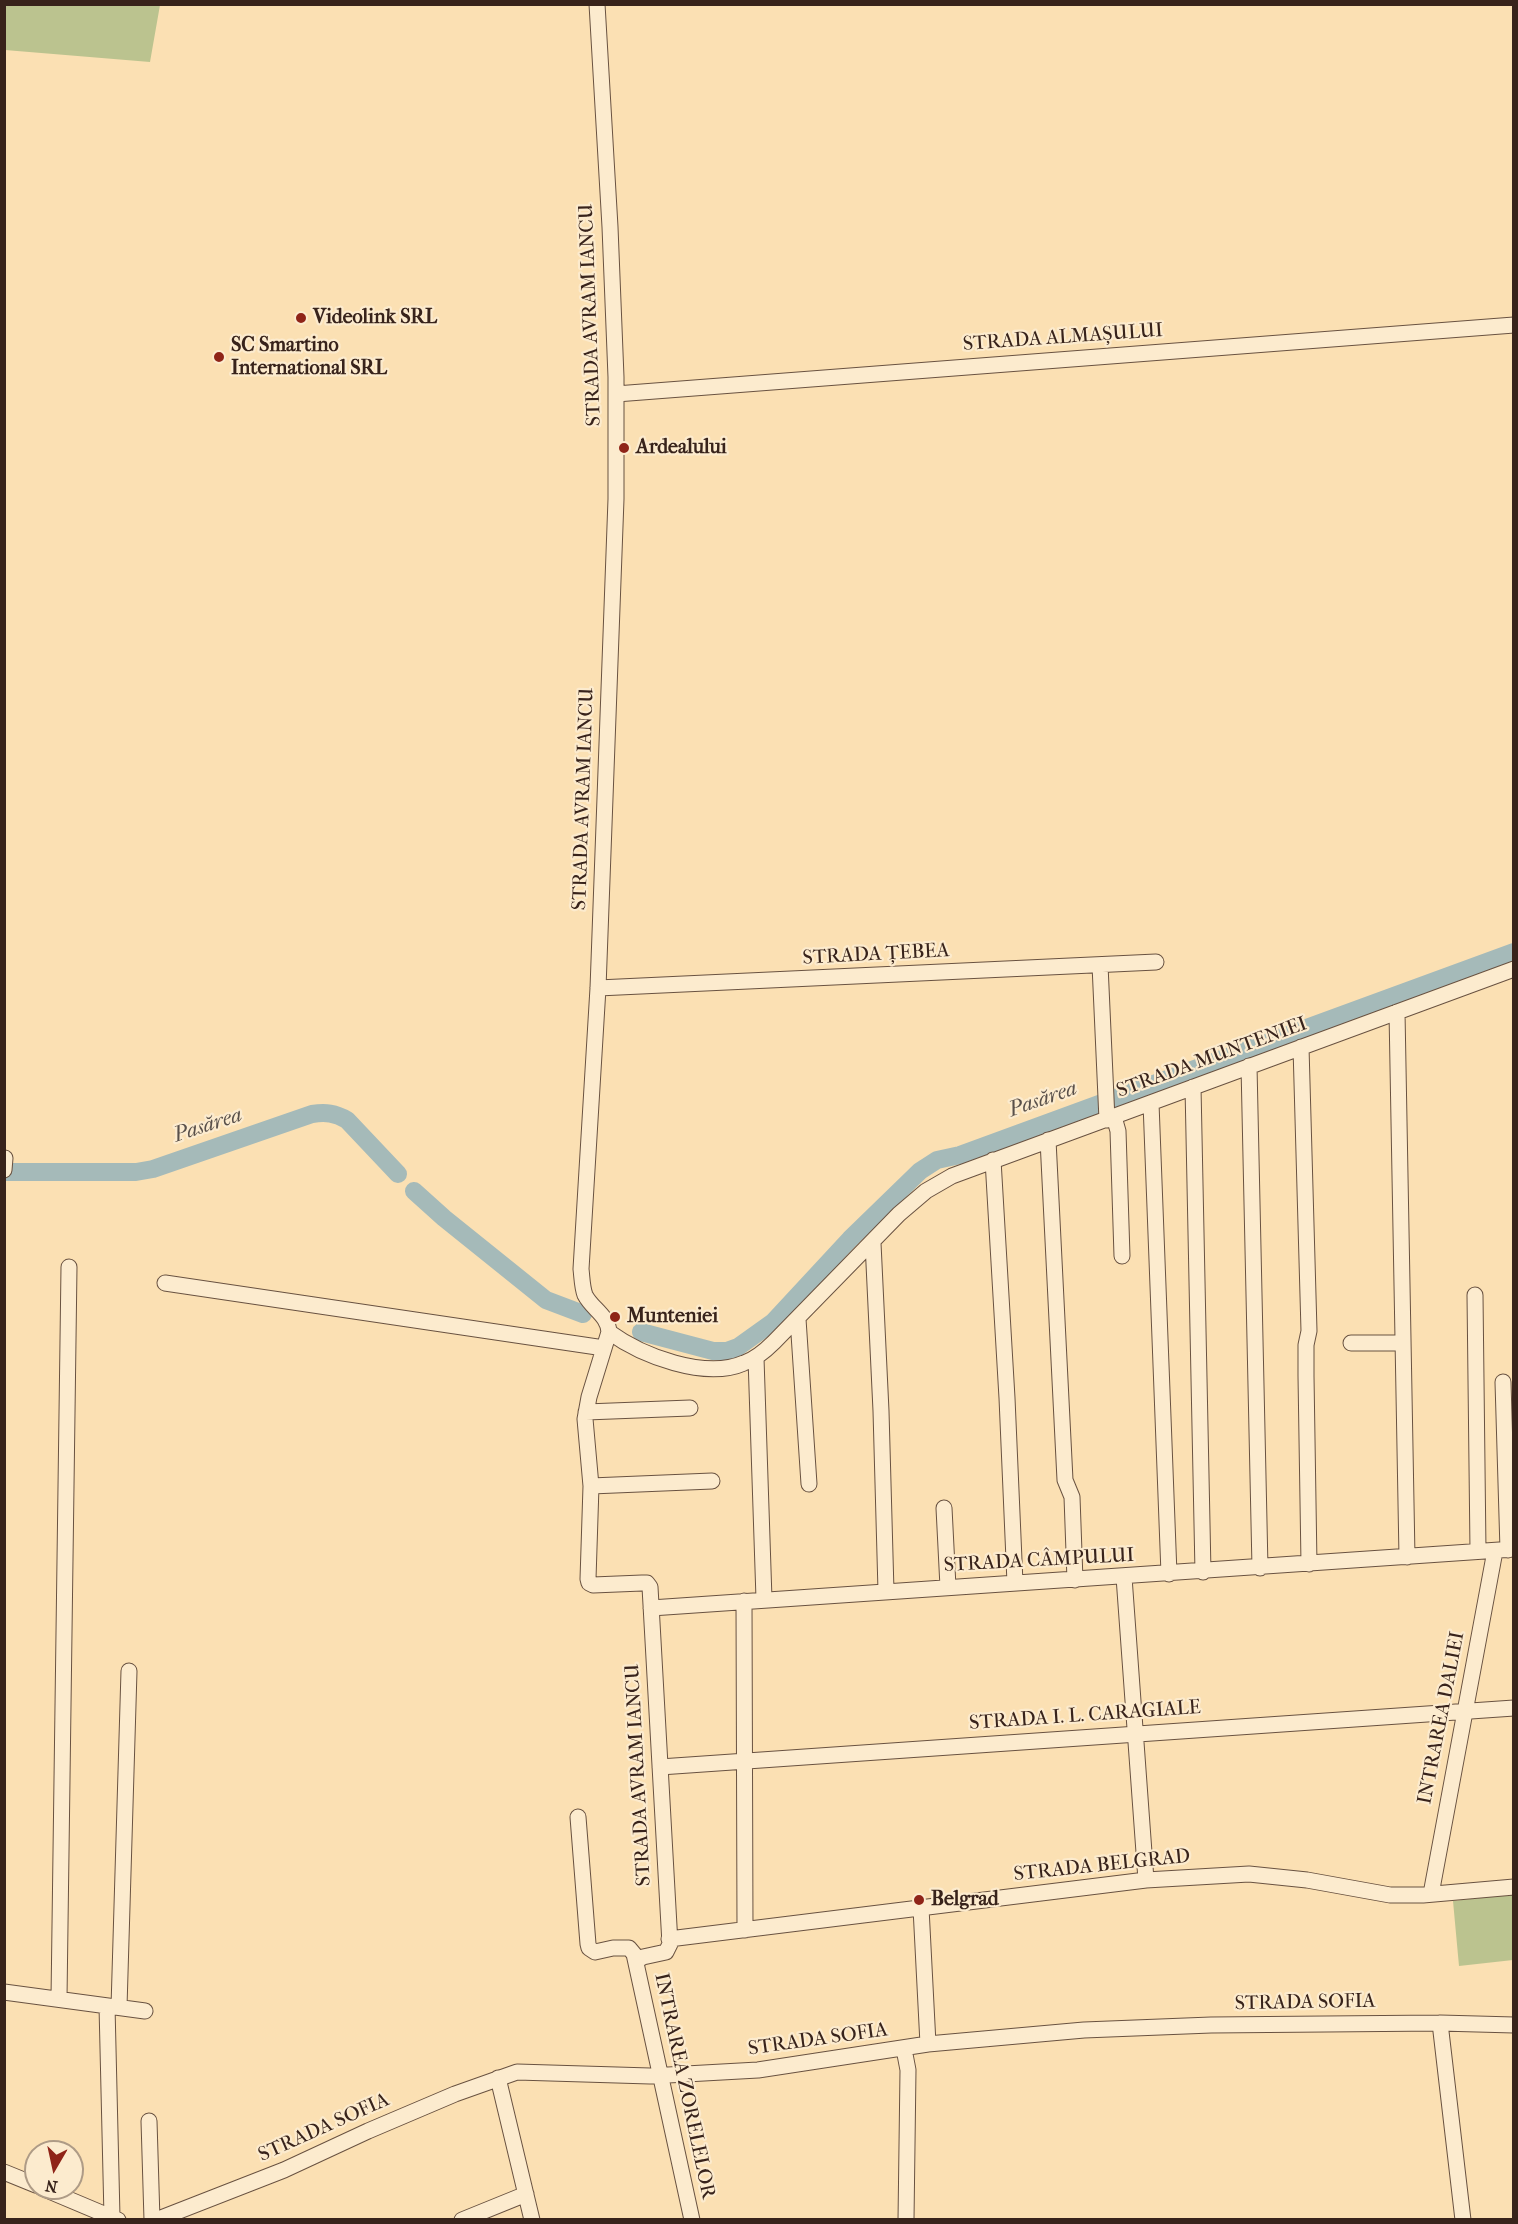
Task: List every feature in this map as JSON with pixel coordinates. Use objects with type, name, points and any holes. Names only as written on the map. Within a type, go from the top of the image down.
[{"type":"street","name":"STRADA AVRAM IANCU","points":[[597,4],[610,227],[616,394],[616,499],[598,988],[582,1269],[585,1296],[603,1316],[609,1326],[609,1332]]},
{"type":"street","name":"STRADA ALMAȘULUI","points":[[616,394],[1514,325]]},
{"type":"street","name":"STRADA ȚEBEA","points":[[598,988],[1156,962]]},
{"type":"street","points":[[1100,965],[1109,1110],[1118,1131],[1122,1256]]},
{"type":"street","name":"STRADA MUNTENIEI","points":[[609,1332],[639,1351],[704,1368],[718,1370],[756,1358],[798,1319],[899,1214],[926,1191],[952,1176],[1048,1140],[1109,1110],[1150,1103],[1514,969]]},
{"type":"street","points":[[1397,1012],[1407,1557]]},
{"type":"street","points":[[1301,1047],[1309,1331],[1306,1345],[1306,1376],[1309,1564]]},
{"type":"street","points":[[1249,1066],[1260,1568]]},
{"type":"street","points":[[1193,1087],[1203,1572]]},
{"type":"street","points":[[1150,1103],[1169,1574]]},
{"type":"street","points":[[1048,1140],[1065,1480],[1072,1497],[1075,1580]]},
{"type":"street","points":[[4,1170],[5,1158]]},
{"type":"street","points":[[993,1160],[1016,1583]]},
{"type":"street","points":[[873,1243],[886,1591]]},
{"type":"street","points":[[59,1998],[69,1267]]},
{"type":"street","points":[[165,1283],[604,1348]]},
{"type":"street","points":[[1475,1295],[1478,1551]]},
{"type":"street","points":[[798,1319],[808,1484]]},
{"type":"street","points":[[609,1332],[586,1412],[591,1486],[588,1579],[593,1586],[647,1584],[650,1587],[651,1608]]},
{"type":"street","points":[[1351,1343],[1403,1343]]},
{"type":"street","points":[[756,1358],[764,1599]]},
{"type":"street","name":"INTRAREA DALIEI","points":[[1431,1894],[1464,1711],[1506,1550],[1503,1382]]},
{"type":"street","points":[[586,1412],[690,1408]]},
{"type":"street","points":[[591,1486],[712,1480]]},
{"type":"street","points":[[944,1508],[948,1587]]},
{"type":"street","name":"STRADA CÂMPULUI","points":[[651,1608],[1506,1550]]},
{"type":"street","points":[[1124,1577],[1146,1880]]},
{"type":"street","points":[[744,1601],[745,1930]]},
{"type":"street","name":"STRADA AVRAM IANCU","points":[[651,1608],[669,1939]]},
{"type":"street","points":[[71,2200],[115,2218],[113,2007],[129,1671]]},
{"type":"street","name":"STRADA I. L. CARAGIALE","points":[[660,1767],[1514,1708]]},
{"type":"street","points":[[578,1817],[589,1948],[599,1952],[612,1948],[629,1948],[636,1961],[643,1957],[666,1952],[669,1949],[669,1939]]},
{"type":"street","name":"STRADA BELGRAD","points":[[669,1939],[1146,1880],[1249,1874],[1307,1880],[1390,1895],[1514,1887]]},
{"type":"street","points":[[921,1908],[928,2044]]},
{"type":"street","name":"INTRAREA ZORELELOR","points":[[636,1961],[692,2220]]},
{"type":"street","points":[[4,1992],[145,2012]]},
{"type":"street","points":[[1440,2023],[1463,2220]]},
{"type":"street","name":"STRADA SOFIA","points":[[154,2220],[284,2170],[388,2122],[517,2072],[661,2076],[777,2068],[928,2044],[1084,2030],[1211,2025],[1440,2023],[1514,2025]]},
{"type":"street","points":[[904,2049],[908,2070],[906,2220]]},
{"type":"street","points":[[498,2078],[532,2220]]},
{"type":"street","points":[[149,2121],[154,2220]]},
{"type":"street","points":[[4,2172],[24,2180]]},
{"type":"street","points":[[462,2220],[526,2194]]},
{"type":"green space","points":[[4,5],[160,5],[150,62],[5,50]]},
{"type":"green space","points":[[1513,1894],[1513,1960],[1459,1966],[1453,1901]]},
{"type":"waterway","name":"Pasărea","points":[[641,1332],[713,1351],[727,1351],[738,1347],[773,1322],[850,1239],[920,1171],[937,1160],[960,1155],[1514,952]]},
{"type":"waterway","name":"Pasărea","points":[[4,1172],[136,1172],[153,1169],[312,1114],[322,1113],[334,1114],[347,1120],[398,1174]]},
{"type":"waterway","name":"Pasărea","points":[[414,1191],[546,1300],[583,1314]]},
{"type":"place","name":"Videolink SRL","points":[[301,318]]},
{"type":"place","name":"SC Smartino International SRL","points":[[219,357]]},
{"type":"place","name":"Ardealului","points":[[624,448]]},
{"type":"place","name":"Munteniei","points":[[615,1317]]},
{"type":"place","name":"Belgrad","points":[[919,1900]]}]
